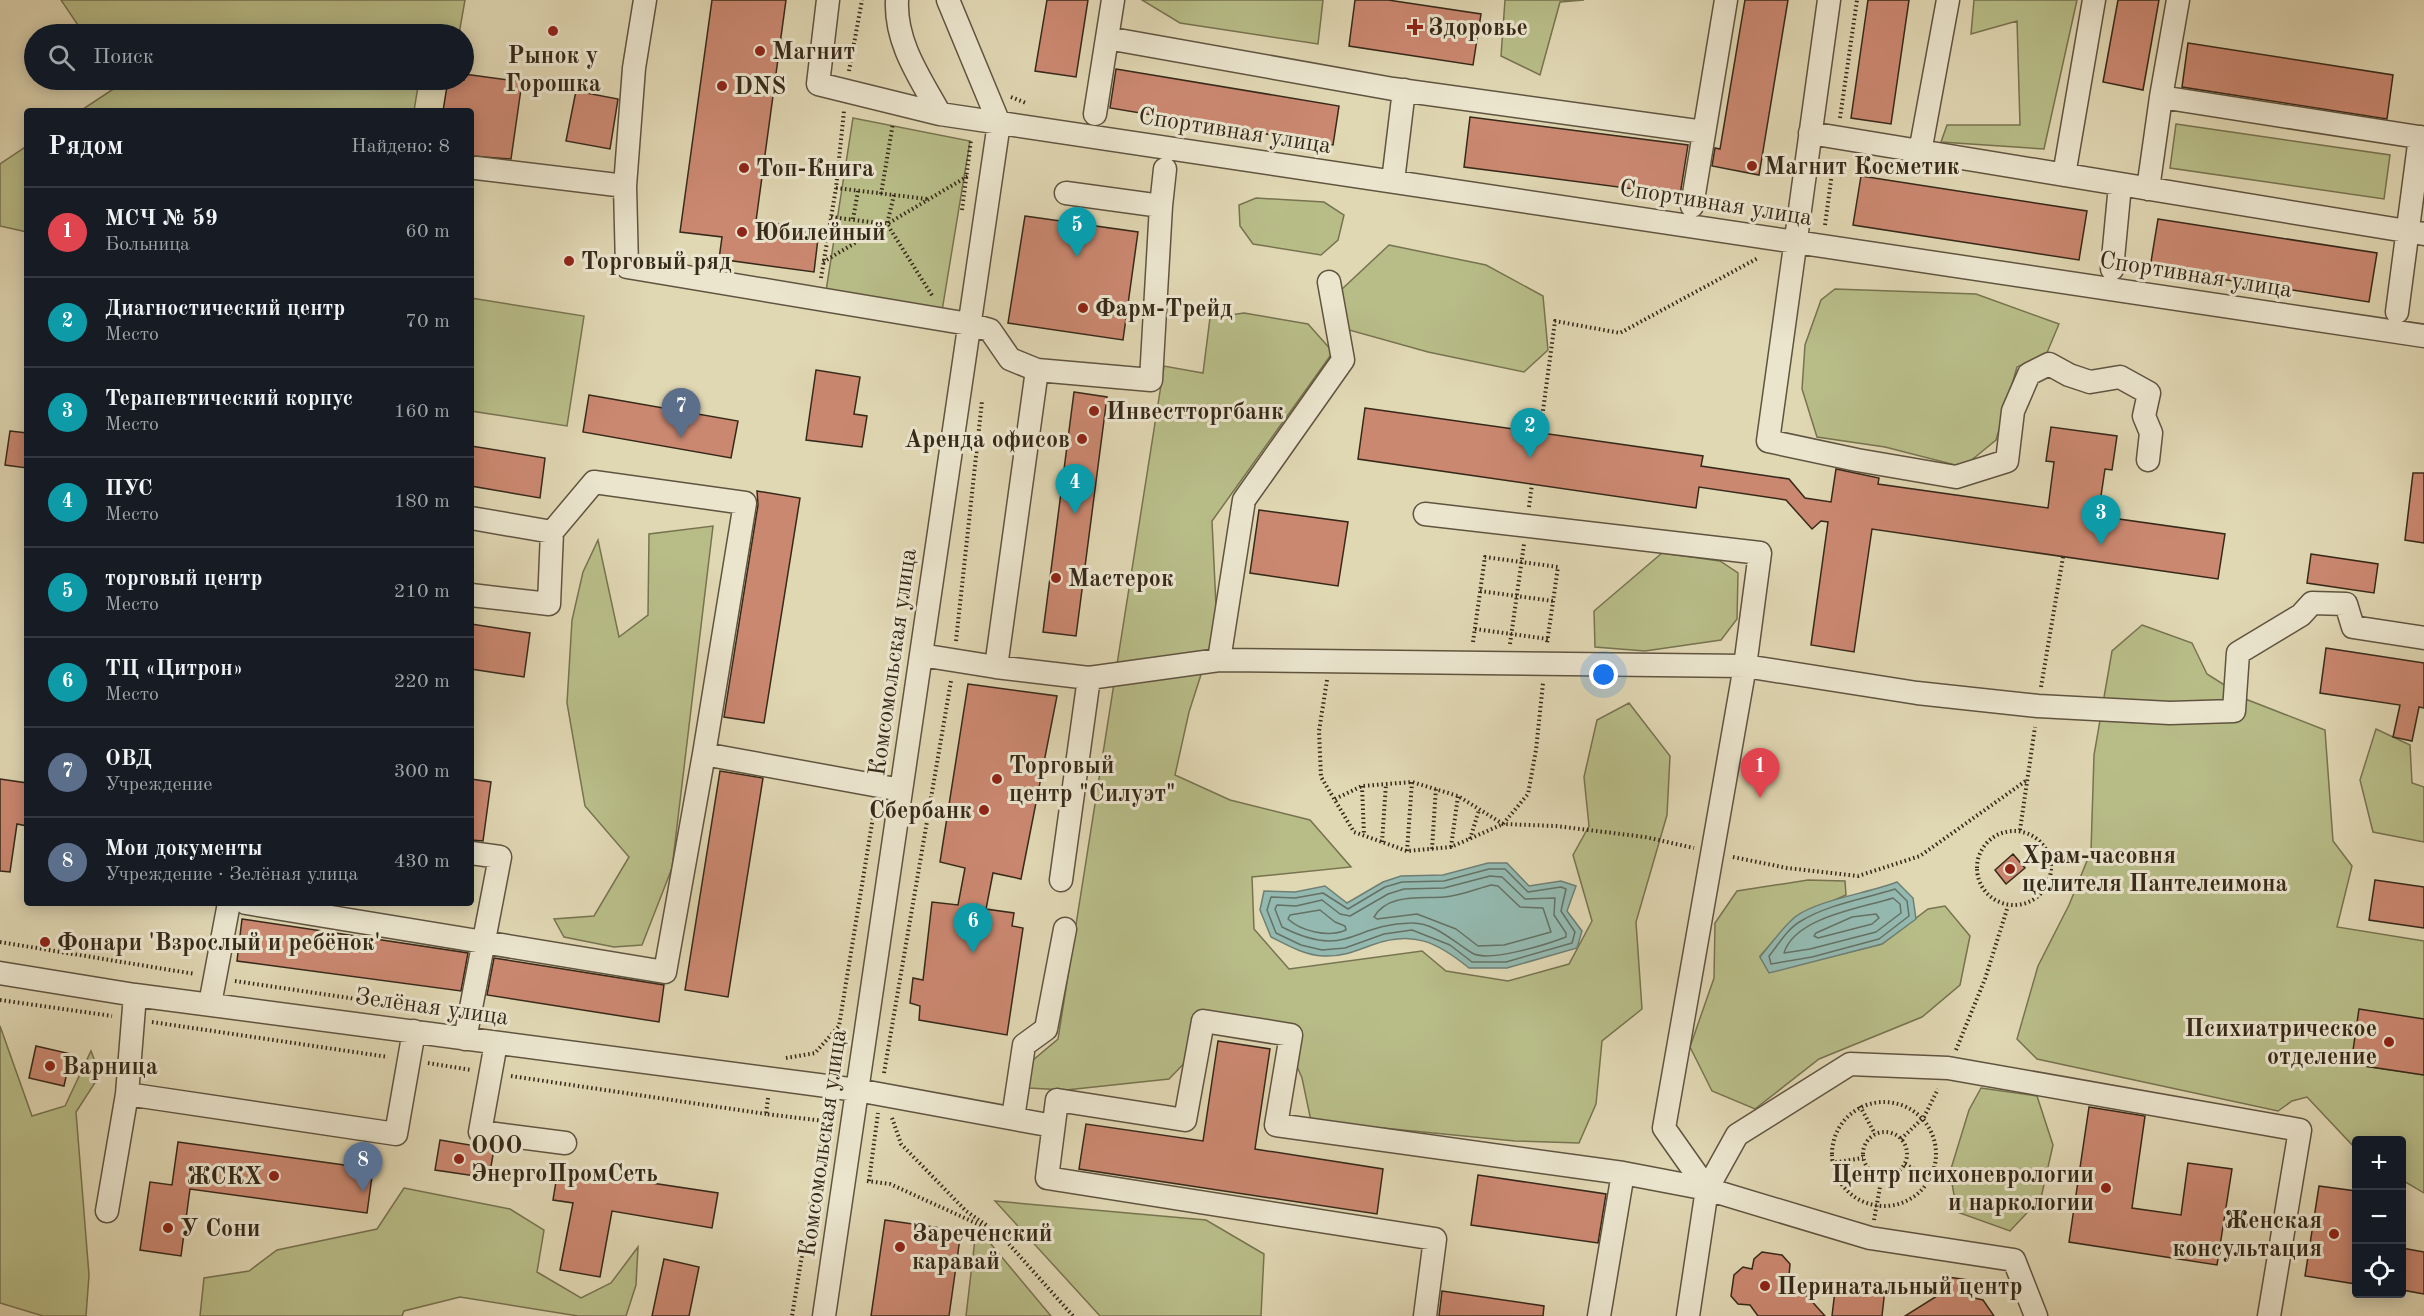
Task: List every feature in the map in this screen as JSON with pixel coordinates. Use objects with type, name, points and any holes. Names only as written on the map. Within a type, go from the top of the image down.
[{"type":"street","points":[[645,0],[634,68],[625,186],[627,267],[958,322],[990,330],[1010,359],[1036,370],[1151,380],[1165,169]]},
{"type":"street","points":[[828,0],[818,84],[850,103],[999,123]]},
{"type":"street","points":[[948,0],[999,123]]},
{"type":"street","points":[[1095,114],[1113,0]]},
{"type":"street","points":[[1692,206],[1726,0]]},
{"type":"street","points":[[1829,0],[1768,441],[1956,477],[2007,461],[2013,411],[2029,374],[2049,364],[2090,382],[2120,377],[2149,393],[2144,416],[2151,433],[2148,460]]},
{"type":"street","points":[[1920,152],[1948,0]]},
{"type":"street","points":[[2064,175],[2094,0]]},
{"type":"street","points":[[2148,189],[2178,0]]},
{"type":"street","points":[[898,1],[896,18],[902,45],[940,114]]},
{"type":"street","points":[[1107,38],[1404,90],[1704,132]]},
{"type":"street","points":[[1393,181],[1404,90]]},
{"type":"street","points":[[2161,97],[2422,137],[2416,233],[2397,312]]},
{"type":"street","name":"Спортивная улица","points":[[999,123],[2424,336]]},
{"type":"street","name":"Комсомольская улица","points":[[824,1316],[921,655],[958,322],[999,123]]},
{"type":"street","points":[[1810,133],[2416,233]]},
{"type":"street","points":[[476,168],[625,186]]},
{"type":"street","points":[[2112,269],[2120,185]]},
{"type":"street","points":[[1066,193],[1161,206]]},
{"type":"street","points":[[1219,660],[1244,500],[1342,360],[1329,282]]},
{"type":"street","points":[[996,667],[1036,370]]},
{"type":"street","points":[[264,906],[665,972],[745,503],[594,482],[552,532],[549,604],[474,595]]},
{"type":"street","points":[[1425,514],[1760,553],[1745,666],[1664,1128],[1707,1190]]},
{"type":"street","points":[[474,519],[552,532]]},
{"type":"street","points":[[921,655],[1089,678],[1219,660],[1745,666],[1917,693],[2038,706],[2170,713],[2234,711],[2238,653],[2301,615],[2312,603],[2346,604],[2353,627],[2424,638]]},
{"type":"street","points":[[1062,880],[1089,678]]},
{"type":"street","points":[[704,753],[901,790]]},
{"type":"street","points":[[465,1039],[500,857],[474,853]]},
{"type":"street","points":[[210,1004],[228,906]]},
{"type":"street","points":[[1012,1118],[1024,1045],[1046,1029],[1065,929]]},
{"type":"street","name":"Зелёная улица","points":[[0,973],[135,995],[857,1090],[1053,1126]]},
{"type":"street","points":[[107,1211],[127,1094],[135,995]]},
{"type":"street","points":[[1425,1316],[1435,1239],[1047,1178],[1057,1100],[1185,1120],[1203,1021],[1290,1035],[1276,1125],[1623,1173],[1707,1190],[1870,1238],[2014,1260],[2036,1316]]},
{"type":"street","points":[[127,1094],[396,1134],[414,1031]]},
{"type":"street","points":[[496,1042],[480,1132],[565,1143]]},
{"type":"street","points":[[1689,1316],[1707,1190],[1737,1135],[1850,1064],[1948,1068],[2300,1130],[2269,1316]]},
{"type":"street","points":[[1599,1316],[1623,1173]]},
{"type":"path","points":[[817,299],[836,188],[844,111],[850,103],[862,0]]},
{"type":"path","points":[[1825,226],[1857,0]]},
{"type":"path","points":[[883,120],[904,124]]},
{"type":"path","points":[[881,194],[893,122]]},
{"type":"path","points":[[960,137],[971,139],[961,220]]},
{"type":"path","points":[[823,262],[967,176]]},
{"type":"path","points":[[836,188],[928,199]]},
{"type":"path","points":[[852,220],[858,191]]},
{"type":"path","points":[[887,224],[894,195]]},
{"type":"path","points":[[831,217],[887,224],[958,322]]},
{"type":"path","points":[[1540,433],[1555,321],[1620,333],[1761,256],[1749,255]]},
{"type":"path","points":[[869,1181],[880,1095],[954,660],[983,389]]},
{"type":"path","points":[[1508,664],[1532,484]]},
{"type":"path","points":[[1329,662],[1319,731],[1321,777],[1354,832],[1407,851],[1451,847],[1503,824],[1528,794],[1536,750],[1558,567],[1485,557],[1470,663]]},
{"type":"path","points":[[1480,591],[1553,601]]},
{"type":"path","points":[[1475,629],[1548,639]]},
{"type":"path","points":[[1335,799],[1362,786],[1412,782],[1436,787],[1458,796],[1503,824],[1556,826],[1645,837],[1787,868],[1858,876],[1920,856],[2027,780]]},
{"type":"path","points":[[1407,851],[1412,782]]},
{"type":"path","points":[[1382,842],[1386,784]]},
{"type":"path","points":[[784,1059],[815,1053],[839,1026],[878,786]]},
{"type":"path","points":[[1362,786],[1364,835]]},
{"type":"path","points":[[1432,849],[1436,787]]},
{"type":"path","points":[[1451,847],[1458,796]]},
{"type":"path","points":[[1470,839],[1479,810]]},
{"type":"path","points":[[2020,830],[2045,846],[2052,874],[2037,899],[2008,906],[1983,891],[1976,862],[1992,837],[2020,830]]},
{"type":"path","points":[[1901,1139],[1924,1117],[1948,1068],[1985,979],[2008,906]]},
{"type":"path","points":[[0,942],[215,978],[424,1009]]},
{"type":"path","points":[[0,1000],[765,1114]]},
{"type":"path","points":[[880,1095],[901,1143],[966,1211],[1000,1234],[1073,1316]]},
{"type":"path","points":[[1894,1101],[1924,1117],[1937,1148],[1932,1179],[1907,1203],[1876,1207],[1845,1190],[1831,1163],[1835,1131],[1860,1106],[1894,1101]]},
{"type":"path","points":[[1860,1106],[1875,1134]]},
{"type":"path","points":[[792,1316],[824,1121]]},
{"type":"path","points":[[1889,1132],[1901,1139],[1907,1151],[1905,1164],[1894,1174],[1882,1176],[1869,1169],[1863,1158],[1865,1144],[1875,1134],[1889,1132]]},
{"type":"path","points":[[1831,1163],[1863,1158]]},
{"type":"path","points":[[1905,1164],[1932,1179]]},
{"type":"path","points":[[815,1173],[890,1184],[1000,1234]]},
{"type":"path","points":[[1870,1238],[1882,1176]]},
{"type":"green space","points":[[61,0],[465,0],[461,24],[77,24]]},
{"type":"green space","points":[[1142,0],[1323,0],[1318,44],[1180,23]]},
{"type":"green space","points":[[1505,0],[1584,0],[1560,2],[1540,75],[1501,56]]},
{"type":"green space","points":[[1974,0],[2077,0],[2044,149],[1941,142],[1947,125],[2020,125],[2017,21],[1971,34]]},
{"type":"green space","points":[[112,90],[417,90],[414,108],[85,108]]},
{"type":"green space","points":[[853,118],[970,141],[942,311],[826,291]]},
{"type":"green space","points":[[2176,124],[2390,155],[2384,199],[2170,168]]},
{"type":"green space","points":[[24,148],[24,231],[0,226],[0,164]]},
{"type":"green space","points":[[1256,198],[1324,202],[1344,215],[1338,240],[1321,255],[1253,244],[1240,226],[1239,205]]},
{"type":"green space","points":[[1389,245],[1486,265],[1543,296],[1548,350],[1524,372],[1428,352],[1349,330],[1341,290]]},
{"type":"green space","points":[[1835,289],[1976,294],[2059,324],[2046,355],[2017,367],[1996,440],[1963,467],[1885,447],[1817,437],[1802,389],[1805,345],[1821,300]]},
{"type":"green space","points":[[474,298],[584,316],[567,426],[474,411]]},
{"type":"green space","points":[[1244,313],[1308,324],[1333,352],[1212,521],[1216,606],[1214,634],[1189,712],[1175,775],[1230,800],[1310,820],[1351,867],[1252,877],[1254,929],[1289,969],[1422,951],[1446,971],[1508,981],[1569,964],[1592,921],[1573,855],[1589,826],[1584,777],[1597,720],[1629,703],[1670,756],[1667,815],[1636,922],[1642,1009],[1602,1041],[1596,1104],[1579,1143],[1515,1141],[1311,1121],[1302,1078],[1281,1030],[1215,1022],[1197,1050],[1169,1079],[1066,1090],[1028,1088],[1032,1061],[1058,1039],[1164,366],[1203,373],[1210,318]]},
{"type":"green space","points":[[713,526],[672,868],[642,945],[614,947],[564,937],[554,919],[594,916],[629,857],[585,806],[567,703],[572,620],[583,572],[598,540],[619,637],[648,615],[649,534]]},
{"type":"green space","points":[[1662,553],[1720,561],[1738,573],[1737,619],[1721,640],[1645,651],[1595,647],[1594,611]]},
{"type":"green space","points":[[2142,625],[2192,643],[2207,674],[2248,700],[2325,730],[2333,841],[2352,866],[2337,927],[2424,941],[2424,1019],[2351,1064],[2424,1075],[2424,1193],[2406,1182],[2406,1136],[2352,1136],[2352,1145],[2307,1097],[2292,1101],[2278,1111],[2037,1059],[2017,1039],[2038,966],[2069,905],[2091,851],[2094,755],[2112,651]]},
{"type":"green space","points":[[2376,729],[2410,745],[2412,783],[2424,787],[2424,842],[2373,832],[2360,780]]},
{"type":"green space","points":[[1808,880],[1845,881],[1846,895],[1795,917],[1760,956],[1769,972],[1882,944],[1928,909],[1945,906],[1970,936],[1960,985],[1922,1017],[1819,1059],[1755,1109],[1712,1091],[1690,1047],[1714,978],[1715,923],[1737,891]]},
{"type":"green space","points":[[0,1026],[32,1116],[65,1106],[91,1051],[100,1075],[76,1112],[89,1275],[86,1316],[43,1316],[0,1303]]},
{"type":"green space","points":[[1981,1088],[2037,1096],[2053,1145],[2041,1198],[2010,1231],[1957,1212],[1950,1172],[1969,1110]]},
{"type":"green space","points":[[404,1188],[510,1209],[544,1230],[537,1272],[581,1298],[611,1283],[638,1247],[636,1285],[626,1316],[578,1316],[460,1297],[404,1311],[402,1316],[200,1316],[204,1278],[249,1271],[277,1250],[377,1229]]},
{"type":"green space","points":[[995,1201],[1206,1220],[1264,1254],[1261,1316],[1100,1316]]},
{"type":"green space","points":[[975,1239],[990,1243],[1051,1316],[966,1316]]},
{"type":"water","points":[[1488,863],[1507,863],[1529,886],[1561,881],[1576,886],[1567,911],[1582,931],[1577,948],[1507,968],[1469,968],[1435,945],[1412,939],[1387,941],[1342,955],[1316,955],[1296,949],[1271,937],[1260,910],[1264,891],[1295,892],[1325,886],[1347,903],[1383,882],[1401,876],[1443,875]]},
{"type":"water","points":[[1897,882],[1913,898],[1916,919],[1882,944],[1769,973],[1760,957],[1795,917],[1830,901]]},
{"type":"building","points":[[712,0],[786,0],[756,221],[819,230],[814,272],[719,259],[722,237],[680,232]]},
{"type":"building","points":[[1047,0],[1088,0],[1076,77],[1035,71]]},
{"type":"building","name":"Здоровье","points":[[1355,0],[1388,0],[1481,14],[1473,65],[1349,46]]},
{"type":"building","points":[[1745,0],[1788,0],[1759,175],[1712,166],[1715,148],[1720,149]]},
{"type":"building","points":[[1868,0],[1909,0],[1891,124],[1851,118]]},
{"type":"building","points":[[2118,0],[2159,0],[2143,90],[2103,82]]},
{"type":"building","points":[[2188,43],[2393,75],[2387,119],[2182,87]]},
{"type":"building","points":[[1116,69],[1339,106],[1333,145],[1110,108]]},
{"type":"building","points":[[474,75],[522,82],[511,159],[474,156],[474,108],[443,108],[446,90],[474,90]]},
{"type":"building","points":[[576,91],[618,99],[610,149],[566,141]]},
{"type":"building","points":[[1470,117],[1688,145],[1680,195],[1464,167]]},
{"type":"building","points":[[1861,176],[2087,211],[2079,260],[1853,225]]},
{"type":"building","points":[[1025,216],[1138,232],[1123,340],[1008,323]]},
{"type":"building","points":[[2158,219],[2377,253],[2369,302],[2150,268]]},
{"type":"building","points":[[816,370],[860,377],[854,414],[867,416],[862,447],[806,440]]},
{"type":"building","points":[[1074,392],[1107,397],[1076,636],[1043,632]]},
{"type":"building","points":[[589,395],[738,421],[731,458],[583,432]]},
{"type":"building","points":[[1365,408],[1703,456],[1701,466],[1789,479],[1805,498],[1831,502],[1836,469],[1879,478],[1878,484],[2048,508],[2054,462],[2046,461],[2051,427],[2117,436],[2112,470],[2105,469],[2098,516],[2225,534],[2218,579],[1872,529],[1854,652],[1811,645],[1828,522],[1821,521],[1812,529],[1786,500],[1699,487],[1696,508],[1358,459]]},
{"type":"building","points":[[10,431],[24,433],[24,468],[5,465]]},
{"type":"building","points":[[474,446],[545,458],[540,498],[474,487]]},
{"type":"building","points":[[2413,473],[2424,473],[2424,543],[2405,540]]},
{"type":"building","points":[[757,491],[800,498],[764,723],[724,717],[758,505]]},
{"type":"building","points":[[1259,510],[1348,522],[1338,586],[1250,573]]},
{"type":"building","points":[[2311,554],[2378,564],[2374,593],[2307,583]]},
{"type":"building","points":[[474,624],[530,633],[524,677],[474,669]]},
{"type":"building","points":[[2326,648],[2424,663],[2424,708],[2419,707],[2412,741],[2393,737],[2400,705],[2320,693]]},
{"type":"building","points":[[968,684],[1057,696],[1021,879],[993,873],[986,909],[1014,913],[1012,926],[1023,928],[1007,1035],[919,1020],[920,1006],[910,1003],[913,978],[923,980],[932,902],[958,905],[965,868],[940,862]]},
{"type":"building","points":[[720,771],[763,778],[728,997],[685,990]]},
{"type":"building","points":[[0,779],[24,783],[24,825],[17,824],[10,872],[0,871]]},
{"type":"building","points":[[474,779],[491,782],[483,841],[474,840]]},
{"type":"building","name":"Храм-часовня целителя Пантелеимона","points":[[2013,854],[2025,868],[2006,884],[1995,870]]},
{"type":"building","points":[[2375,880],[2424,887],[2424,928],[2369,920]]},
{"type":"building","points":[[242,919],[468,953],[461,991],[237,961]]},
{"type":"building","points":[[494,958],[664,985],[659,1022],[487,995]]},
{"type":"building","name":"Психиатрическое отделение","points":[[2359,1009],[2424,1019],[2424,1075],[2351,1064]]},
{"type":"building","points":[[1218,1041],[1270,1049],[1255,1149],[1383,1169],[1377,1214],[1079,1169],[1086,1124],[1203,1141]]},
{"type":"building","name":"Варница","points":[[36,1046],[71,1054],[64,1086],[29,1078]]},
{"type":"building","name":"Центр психоневрологии и наркологии","points":[[2089,1107],[2145,1116],[2132,1208],[2181,1215],[2188,1163],[2232,1169],[2217,1265],[2069,1242]]},
{"type":"building","points":[[440,1140],[494,1149],[489,1178],[435,1170]]},
{"type":"building","points":[[178,1142],[373,1169],[367,1213],[190,1189],[181,1256],[140,1250],[150,1182],[172,1185]]},
{"type":"building","points":[[558,1169],[718,1193],[712,1228],[612,1211],[600,1277],[560,1270],[573,1203],[553,1200]]},
{"type":"building","points":[[1478,1175],[1606,1194],[1598,1243],[1471,1225]]},
{"type":"building","name":"Женская консультация","points":[[2319,1186],[2352,1190],[2352,1283],[2305,1276]]},
{"type":"building","points":[[885,1220],[961,1231],[949,1316],[871,1316]]},
{"type":"building","points":[[2406,1249],[2424,1252],[2424,1294],[2406,1291]]},
{"type":"building","name":"Перинатальный центр","points":[[1762,1252],[1782,1255],[1790,1264],[1789,1276],[1825,1316],[1758,1316],[1750,1305],[1738,1304],[1731,1296],[1734,1275],[1743,1267],[1752,1269],[1754,1259]]},
{"type":"building","points":[[664,1259],[699,1267],[689,1316],[652,1316]]},
{"type":"building","name":"Перинатальный центр","points":[[1948,1277],[1968,1280],[1975,1288],[1974,1298],[1983,1300],[1994,1316],[1905,1316],[1937,1296],[1938,1284]]},
{"type":"building","points":[[1836,1282],[1885,1289],[1882,1316],[1832,1316]]},
{"type":"building","points":[[1442,1291],[1544,1306],[1543,1316],[1439,1316]]},
{"type":"place","name":"Здоровье","points":[[1415,27]]},
{"type":"place","name":"Рынок у Горошка","points":[[553,31]]},
{"type":"place","name":"Магнит","points":[[760,51]]},
{"type":"place","name":"DNS","points":[[722,86]]},
{"type":"place","name":"Магнит Косметик","points":[[1752,166]]},
{"type":"place","name":"Топ-Книга","points":[[744,168]]},
{"type":"place","name":"Юбилейный","points":[[742,232]]},
{"type":"place","name":"торговый центр","points":[[1077,257]]},
{"type":"place","name":"Торговый ряд","points":[[569,261]]},
{"type":"place","name":"Фарм-Трейд","points":[[1083,308]]},
{"type":"place","name":"Инвестторгбанк","points":[[1094,411]]},
{"type":"place","name":"ОВД","points":[[681,438]]},
{"type":"place","name":"Аренда офисов","points":[[1082,439]]},
{"type":"place","name":"Диагностический центр","points":[[1530,458]]},
{"type":"place","name":"ПУС","points":[[1075,514]]},
{"type":"place","name":"Терапевтический корпус","points":[[2101,545]]},
{"type":"place","name":"Мастерок","points":[[1056,578]]},
{"type":"place","name":"Торговый центр \"Силуэт\"","points":[[997,779]]},
{"type":"place","name":"МСЧ № 59","points":[[1760,798]]},
{"type":"place","name":"Сбербанк","points":[[984,810]]},
{"type":"place","name":"Храм-часовня целителя Пантелеимона","points":[[2010,869]]},
{"type":"place","name":"Фонари 'Взрослый и ребёнок'","points":[[45,942]]},
{"type":"place","name":"ТЦ «Цитрон»","points":[[973,953]]},
{"type":"place","name":"Психиатрическое отделение","points":[[2389,1042]]},
{"type":"place","name":"Варница","points":[[50,1066]]},
{"type":"place","name":"ООО ЭнергоПромСеть","points":[[459,1159]]},
{"type":"place","name":"ЖСКХ","points":[[274,1176]]},
{"type":"place","name":"Центр психоневрологии и наркологии","points":[[2106,1188]]},
{"type":"place","name":"Мои документы","points":[[363,1192]]},
{"type":"place","name":"У Сони","points":[[168,1228]]},
{"type":"place","name":"Женская консультация","points":[[2334,1234]]},
{"type":"place","name":"Зареченский каравай","points":[[900,1247]]},
{"type":"place","name":"Перинатальный центр","points":[[1765,1286]]}]
